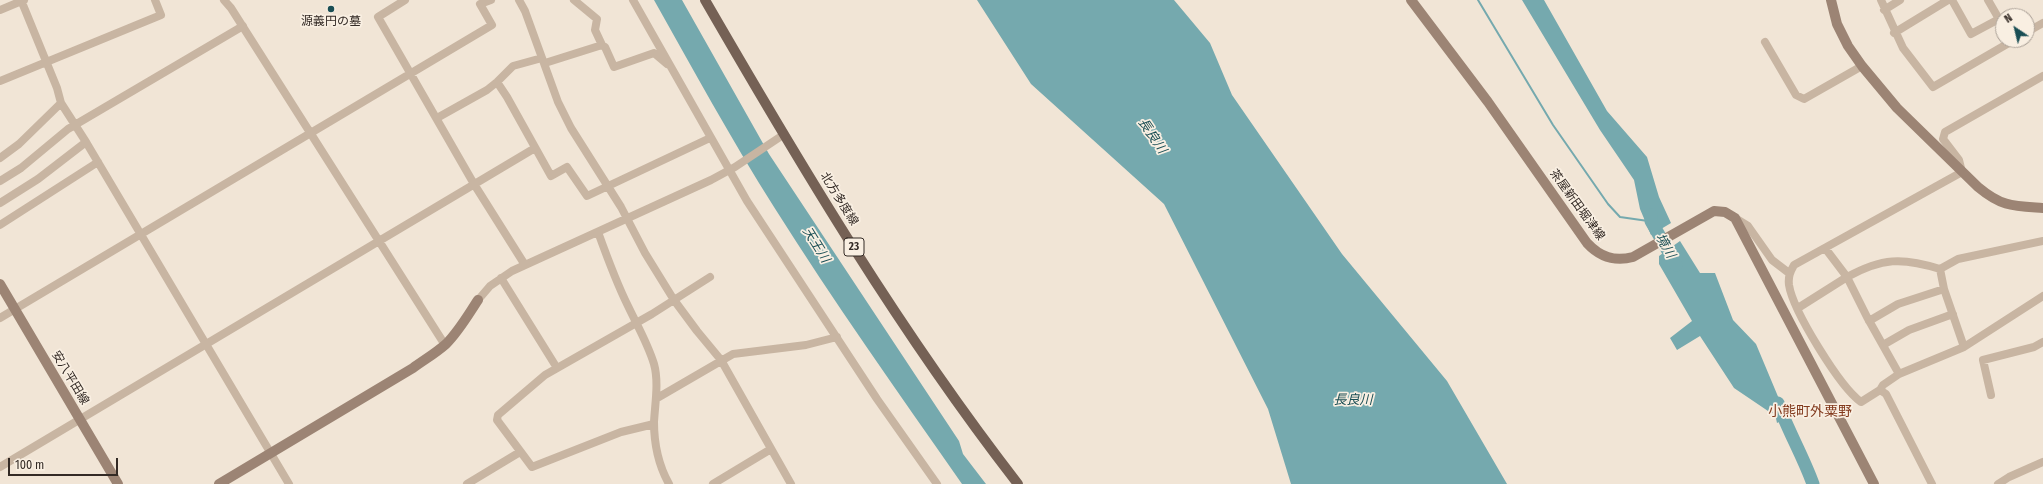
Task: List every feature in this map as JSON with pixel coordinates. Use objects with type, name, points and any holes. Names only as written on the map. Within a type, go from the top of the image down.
[{"type":"main road","name":"北方多度線","points":[[705,0],[779,138],[831,211],[921,349],[1018,484]]},
{"type":"main road","name":"茶屋新田堀津線","points":[[1411,0],[1488,102],[1592,250],[1609,258],[1618,260],[1633,257],[1714,211],[1725,212],[1735,218]]},
{"type":"main road","points":[[1831,0],[1837,24],[1848,46],[1862,66],[1897,108],[1962,172],[1990,198],[2002,203],[2043,208]]},
{"type":"main road","points":[[1735,218],[1874,484]]},
{"type":"main road","name":"安八平田線","points":[[0,284],[118,484]]},
{"type":"main road","points":[[219,484],[413,368],[445,345],[458,330],[478,300]]},
{"type":"street","points":[[0,10],[22,0],[57,88],[61,103],[98,162],[289,484]]},
{"type":"street","points":[[0,81],[161,15],[155,0]]},
{"type":"street","points":[[224,0],[243,26],[445,345]]},
{"type":"street","points":[[406,0],[378,17],[412,73],[474,184],[525,265]]},
{"type":"street","points":[[0,318],[492,25],[480,4],[491,0]]},
{"type":"street","points":[[519,0],[523,6],[561,109],[571,128],[627,218],[645,253],[674,300],[696,331],[722,360],[791,484]]},
{"type":"street","points":[[574,0],[597,19],[595,30],[614,67],[654,53],[666,64],[671,65]]},
{"type":"street","points":[[633,0],[671,65],[710,138],[732,168],[806,292],[877,399],[937,484]]},
{"type":"street","points":[[1881,0],[1894,33],[1903,48],[1933,88],[2000,48]]},
{"type":"street","points":[[1884,10],[1900,0]]},
{"type":"street","points":[[1894,33],[1948,0]]},
{"type":"street","points":[[1952,0],[1971,34],[1999,19],[1988,0]]},
{"type":"street","points":[[0,181],[21,168],[75,124],[243,26]]},
{"type":"street","points":[[1765,42],[1796,95],[1804,99],[1862,66]]},
{"type":"street","points":[[437,118],[498,82],[513,66],[543,61],[602,45]]},
{"type":"street","points":[[2043,76],[1945,132],[1943,139],[1959,160],[1962,172],[1794,265],[1789,273],[1790,286],[1798,308],[1834,372],[1855,398],[1861,402],[1880,390],[1883,385],[1899,374],[1964,347],[2043,296]]},
{"type":"street","points":[[498,82],[551,176],[567,167],[587,196],[607,185],[710,138]]},
{"type":"street","points":[[0,158],[19,144],[61,103]]},
{"type":"street","points":[[478,300],[490,286],[501,278],[525,265],[732,168],[779,138]]},
{"type":"street","points":[[0,203],[38,179],[86,142]]},
{"type":"street","points":[[0,467],[535,148]]},
{"type":"street","points":[[0,225],[98,162]]},
{"type":"street","points":[[1735,218],[1748,226],[1772,260],[1789,273]]},
{"type":"street","points":[[598,232],[608,262],[637,322],[654,365],[656,397],[654,424],[659,462],[662,472],[669,484]]},
{"type":"street","points":[[1798,308],[1847,277],[1863,269],[1888,261],[1918,262],[1940,269],[1958,260],[2043,241]]},
{"type":"street","points":[[1825,248],[1847,277],[1869,321],[1899,374]]},
{"type":"street","points":[[1940,269],[1944,289],[1964,347]]},
{"type":"street","points":[[654,424],[621,432],[532,467],[497,420],[498,415],[545,375],[637,322],[710,277]]},
{"type":"street","points":[[501,278],[557,368]]},
{"type":"street","points":[[1869,321],[1898,304],[1944,289]]},
{"type":"street","points":[[1883,345],[1909,330],[1953,314]]},
{"type":"street","points":[[656,397],[659,397],[733,354],[806,345],[837,337]]},
{"type":"street","points":[[1991,395],[1983,360],[2034,347],[2043,342]]},
{"type":"street","points":[[1880,390],[1886,394],[1932,484]]},
{"type":"street","points":[[713,484],[771,448]]},
{"type":"street","points":[[467,484],[520,452]]},
{"type":"street","points":[[1998,484],[2009,477],[2043,462]]},
{"type":"water","name":"天王川","points":[[654,0],[682,0],[769,154],[959,441],[963,454],[986,484],[962,484],[866,346],[796,242],[758,181],[712,104]]},
{"type":"water","name":"長良川","points":[[977,0],[1174,0],[1210,43],[1232,95],[1342,254],[1447,381],[1507,484],[1291,484],[1268,409],[1164,204],[1031,84]]},
{"type":"water","points":[[1522,0],[1544,0],[1607,111],[1647,157],[1659,197],[1671,223],[1651,235],[1640,209],[1634,180],[1600,130]]},
{"type":"water","points":[[1680,241],[1700,273],[1715,273],[1733,320],[1756,344],[1787,418],[1777,423],[1775,414],[1768,411],[1734,388],[1700,336],[1677,350],[1670,338],[1692,321],[1659,264],[1659,256]]},
{"type":"waterway","points":[[1478,0],[1553,125],[1608,204],[1620,217],[1648,221]]},
{"type":"waterway","name":"境川","points":[[1651,215],[1651,221],[1676,265]]},
{"type":"waterway","name":"境川","points":[[1778,403],[1813,484]]},
{"type":"place","name":"源義円の墓","points":[[331,9]]},
{"type":"district","name":"小熊町外粟野","points":[[1810,412]]}]
